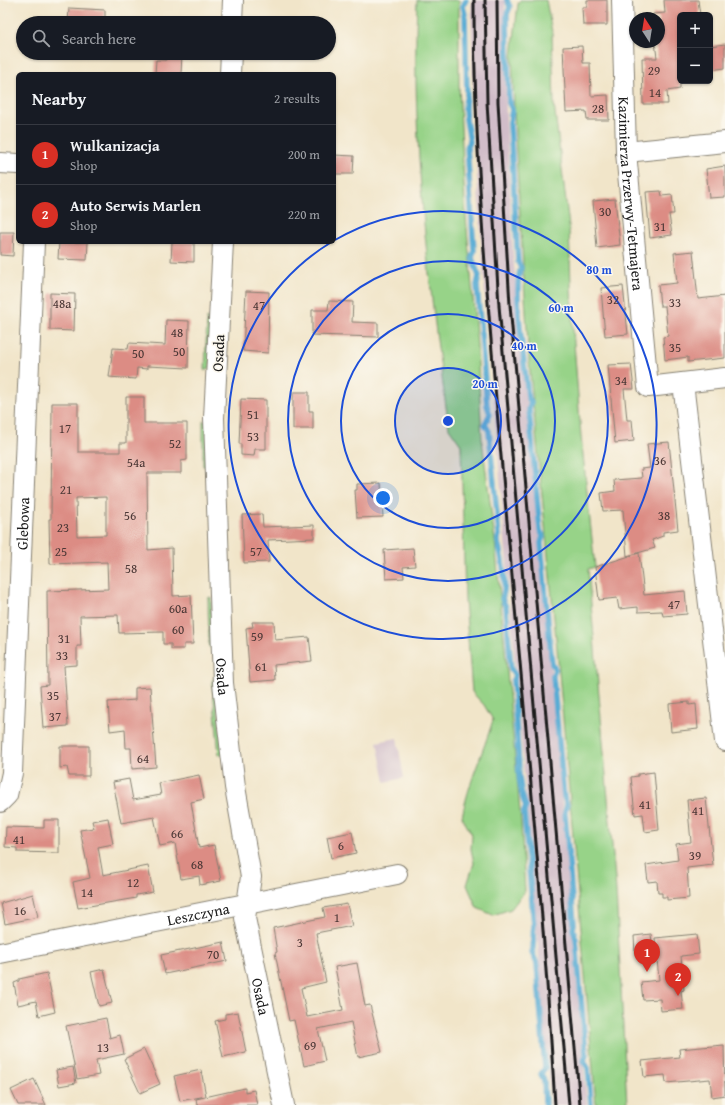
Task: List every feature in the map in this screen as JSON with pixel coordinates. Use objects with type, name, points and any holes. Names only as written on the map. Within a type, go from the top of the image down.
[{"type":"street","points":[[232,16],[233,0]]},
{"type":"street","name":"Kazimierza Przerwy-Tetmajera","points":[[622,0],[626,152],[648,386],[684,383]]},
{"type":"street","points":[[230,72],[231,60]]},
{"type":"street","points":[[626,152],[725,142]]},
{"type":"street","points":[[0,163],[16,164]]},
{"type":"street","name":"Glebowa","points":[[0,802],[7,795],[12,772],[34,244]]},
{"type":"street","name":"Osada","points":[[223,244],[214,418],[220,640],[231,762],[252,881],[247,903],[246,923],[284,1105]]},
{"type":"street","points":[[725,378],[684,383],[720,647],[725,741]]},
{"type":"street","name":"Leszczyna","points":[[0,953],[397,874]]},
{"type":"shaded area","points":[[471,0],[505,0],[506,117],[513,254],[540,538],[587,1105],[551,1105],[485,296],[474,130]]},
{"type":"shaded area","points":[[397,738],[404,778],[385,782],[377,742]]},
{"type":"green space","points":[[417,0],[459,0],[459,86],[465,205],[477,345],[482,440],[495,541],[521,822],[525,891],[511,909],[493,915],[477,908],[467,885],[474,863],[471,849],[472,835],[462,817],[472,781],[493,720],[484,705],[472,692],[465,600],[461,445],[449,428],[423,215],[417,108]]},
{"type":"green space","points":[[520,0],[546,0],[552,32],[554,104],[569,226],[572,316],[581,436],[595,567],[588,569],[616,890],[627,1105],[596,1105],[557,649],[529,362],[515,134],[512,56],[518,4]]},
{"type":"green space","points":[[207,318],[212,322],[210,368],[205,371]]},
{"type":"green space","points":[[203,421],[207,422],[207,466],[203,466]]},
{"type":"green space","points":[[211,597],[213,647],[209,647],[208,598]]},
{"type":"green space","points":[[212,680],[215,680],[223,754],[219,755]]},
{"type":"building","points":[[587,0],[607,0],[607,25],[583,25],[582,7],[587,7]]},
{"type":"building","points":[[664,0],[698,0],[700,12],[677,12],[677,84],[680,84],[680,89],[667,91],[668,104],[643,104],[642,58],[657,58],[656,48],[665,48]]},
{"type":"building","points":[[69,8],[105,10],[105,16],[68,16]]},
{"type":"building","points":[[725,44],[725,68],[713,70],[713,46]]},
{"type":"building","points":[[582,46],[583,63],[590,63],[591,96],[608,95],[609,120],[587,120],[586,111],[566,112],[563,47]]},
{"type":"building","points":[[156,60],[182,60],[181,72],[155,72]]},
{"type":"building","points":[[336,155],[354,156],[353,174],[336,174]]},
{"type":"building","points":[[725,166],[725,197],[709,198],[706,169]]},
{"type":"building","points":[[661,191],[662,196],[672,195],[674,214],[669,214],[672,235],[650,238],[646,192]]},
{"type":"building","points":[[615,199],[620,245],[597,248],[593,201]]},
{"type":"building","points":[[0,232],[14,232],[13,256],[0,255]]},
{"type":"building","points":[[59,244],[88,244],[87,260],[58,259]]},
{"type":"building","points":[[172,244],[194,244],[194,262],[171,261]]},
{"type":"building","points":[[693,251],[698,299],[725,296],[725,358],[688,362],[688,357],[665,360],[663,337],[668,336],[665,306],[660,306],[658,285],[677,283],[674,253]]},
{"type":"building","points":[[623,286],[628,334],[605,336],[601,288]]},
{"type":"building","points":[[246,291],[269,292],[268,353],[243,351]]},
{"type":"building","points":[[50,293],[75,294],[74,331],[50,330]]},
{"type":"building","points":[[329,301],[353,302],[352,322],[378,323],[378,337],[312,335],[312,310],[328,310]]},
{"type":"building","points":[[166,320],[189,321],[188,368],[147,366],[147,369],[137,368],[136,379],[109,377],[113,348],[128,349],[129,343],[165,345]]},
{"type":"building","points":[[631,364],[634,389],[624,389],[627,420],[632,420],[634,441],[615,443],[608,365]]},
{"type":"building","points":[[293,392],[309,392],[309,411],[313,411],[313,429],[293,429]]},
{"type":"building","points":[[126,397],[144,397],[144,423],[187,423],[187,460],[181,461],[181,473],[147,473],[148,550],[172,548],[173,596],[191,595],[193,644],[184,644],[184,649],[171,649],[171,644],[163,644],[163,632],[119,633],[118,615],[80,616],[81,646],[77,646],[77,665],[64,666],[68,726],[43,728],[40,686],[48,685],[47,591],[108,589],[107,562],[50,564],[49,519],[51,519],[52,403],[78,403],[78,452],[120,452],[120,443],[126,443]],"holes":[[[106,497],[106,535],[77,536],[76,498]]]},
{"type":"building","points":[[241,399],[266,400],[266,449],[255,449],[254,456],[241,455],[241,444],[239,444]]},
{"type":"building","points":[[669,442],[678,530],[663,532],[663,536],[652,540],[655,548],[627,556],[623,510],[603,511],[601,493],[615,491],[614,480],[642,478],[641,469],[650,468],[647,444]]},
{"type":"building","points":[[381,483],[383,517],[357,518],[355,490],[357,490],[357,484]]},
{"type":"building","points":[[262,514],[263,527],[314,525],[314,538],[268,540],[269,562],[244,563],[242,515]]},
{"type":"building","points":[[413,548],[415,566],[403,567],[404,578],[386,579],[384,550]]},
{"type":"building","points":[[639,553],[644,595],[685,591],[687,614],[663,616],[662,611],[638,612],[638,607],[619,609],[617,598],[599,600],[595,567]]},
{"type":"building","points":[[252,622],[274,622],[275,640],[309,637],[312,661],[274,665],[275,680],[250,682],[246,628],[253,627]]},
{"type":"building","points":[[150,687],[156,767],[132,769],[131,748],[126,748],[125,729],[110,731],[108,702],[135,700],[135,688]]},
{"type":"building","points":[[689,702],[689,705],[696,704],[698,729],[671,732],[669,704]]},
{"type":"building","points":[[60,746],[89,746],[89,776],[69,776],[67,767],[60,768]]},
{"type":"building","points":[[654,772],[659,830],[645,832],[643,814],[635,815],[631,777],[638,776],[638,774]]},
{"type":"building","points":[[199,775],[204,799],[191,802],[199,848],[214,845],[221,881],[200,885],[199,876],[181,879],[175,843],[160,846],[154,817],[121,823],[113,782],[129,779],[133,800],[161,795],[159,783]]},
{"type":"building","points":[[706,798],[713,865],[687,868],[689,898],[667,900],[667,897],[662,897],[662,893],[658,893],[657,881],[648,882],[646,865],[678,860],[676,844],[691,842],[687,800]]},
{"type":"building","points":[[108,818],[113,844],[98,847],[103,875],[148,866],[153,892],[136,895],[136,898],[78,908],[73,882],[90,878],[80,830],[94,828],[92,821]]},
{"type":"building","points":[[44,820],[59,820],[59,853],[17,852],[17,848],[5,847],[6,827],[44,828]]},
{"type":"building","points":[[352,832],[356,853],[331,858],[327,837]]},
{"type":"building","points":[[33,894],[38,917],[5,924],[1,903]]},
{"type":"building","points":[[347,904],[352,926],[316,933],[326,982],[301,988],[307,1017],[343,1010],[335,967],[357,963],[365,1006],[370,1005],[382,1052],[358,1057],[351,1022],[318,1029],[325,1061],[304,1066],[294,1020],[289,1021],[275,953],[277,952],[273,928],[325,917],[323,908]]},
{"type":"building","points":[[651,934],[653,951],[635,953],[634,936]]},
{"type":"building","points":[[697,934],[699,954],[681,956],[684,990],[681,991],[683,1009],[661,1011],[660,999],[643,1000],[641,982],[659,980],[655,938]]},
{"type":"building","points":[[223,942],[227,961],[165,974],[161,955]]},
{"type":"building","points":[[104,969],[112,1003],[99,1006],[91,972]]},
{"type":"building","points":[[47,973],[55,1012],[39,1016],[36,1001],[18,1005],[14,983],[19,981],[19,979]]},
{"type":"building","points":[[238,1012],[246,1052],[223,1057],[215,1021],[225,1019],[225,1014]]},
{"type":"building","points":[[106,1018],[110,1038],[120,1035],[124,1054],[96,1060],[99,1075],[77,1079],[66,1026]]},
{"type":"building","points":[[724,1045],[725,1095],[712,1097],[710,1079],[666,1083],[665,1075],[644,1077],[642,1061],[680,1057],[679,1049]]},
{"type":"building","points":[[144,1049],[160,1084],[140,1093],[124,1059]]},
{"type":"building","points":[[73,1067],[76,1083],[59,1086],[56,1070]]},
{"type":"building","points":[[201,1070],[206,1096],[180,1101],[174,1076]]},
{"type":"building","points":[[34,1079],[46,1105],[18,1105],[11,1090]]},
{"type":"building","points":[[245,1088],[245,1092],[254,1090],[257,1105],[197,1105],[196,1099]]},
{"type":"waterway","points":[[466,0],[463,6],[465,14],[467,95],[465,107],[470,142],[467,147],[474,251],[472,258],[479,276],[477,285],[487,405],[490,414],[485,424],[489,431],[499,535],[498,541],[504,575],[502,599],[506,607],[511,669],[515,675],[513,680],[519,775],[526,806],[524,812],[534,926],[532,952],[537,964],[545,1068],[541,1074],[544,1080],[545,1105]]},
{"type":"waterway","points":[[507,0],[510,7],[507,14],[509,103],[512,109],[510,123],[518,262],[521,268],[518,292],[520,330],[528,397],[531,402],[529,409],[540,530],[543,536],[541,543],[552,664],[555,669],[553,676],[564,797],[567,805],[565,812],[574,924],[573,929],[576,939],[586,1055],[584,1061],[588,1068],[591,1105]]},
{"type":"railway","points":[[474,0],[476,112],[486,278],[537,857],[555,1105]]},
{"type":"railway","points":[[485,0],[487,102],[499,306],[569,1105]]},
{"type":"railway","points":[[497,0],[498,102],[510,305],[580,1105]]},
{"type":"place","name":"Wulkanizacja","points":[[647,972]]},
{"type":"place","name":"Auto Serwis Marlen","points":[[678,996]]}]
